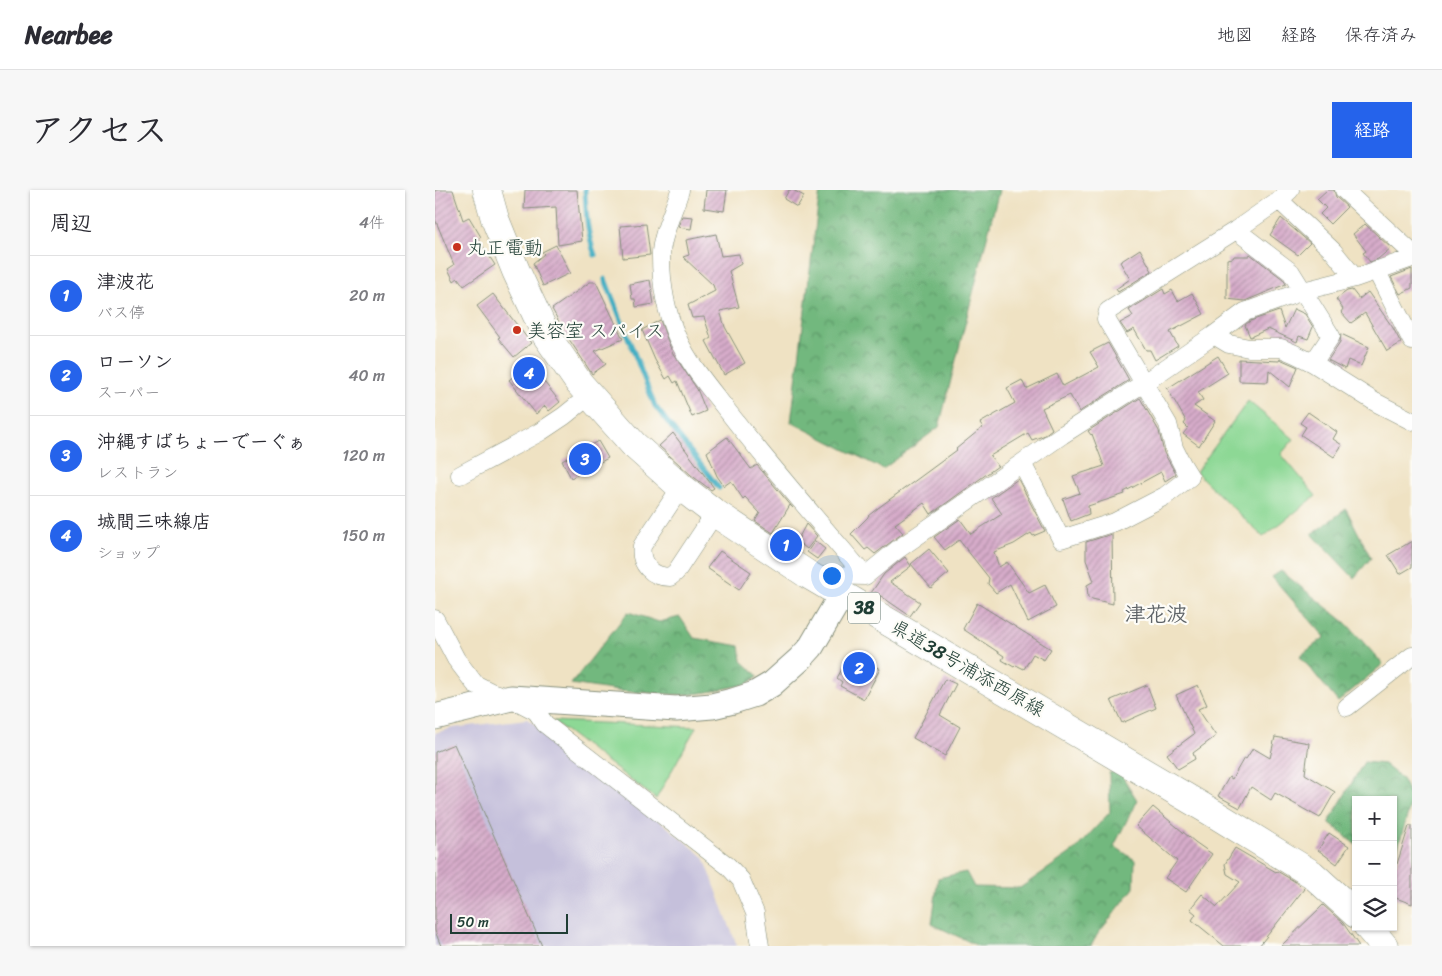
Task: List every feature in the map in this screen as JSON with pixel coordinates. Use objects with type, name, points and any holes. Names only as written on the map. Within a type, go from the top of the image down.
[{"type":"main road","name":"県道38号浦添西原線","points":[[487,190],[495,219],[530,303],[546,335],[579,383],[634,445],[681,487],[715,513],[807,574],[1188,798],[1312,874],[1352,910]]},
{"type":"main road","points":[[1371,931],[1384,946]]},
{"type":"street","points":[[680,190],[660,254],[661,275],[667,309],[677,336],[690,362],[737,423],[865,576]]},
{"type":"street","points":[[1344,190],[1412,253]]},
{"type":"street","points":[[1022,463],[1061,539],[1115,522],[1165,496],[1190,478],[1174,448],[1169,424],[1143,383],[1107,319],[1108,311],[1236,230],[1284,195],[1355,278]]},
{"type":"street","points":[[1236,230],[1291,272],[1331,336],[1313,363]]},
{"type":"street","points":[[435,717],[511,698],[676,709],[712,706],[755,694],[772,684],[811,647],[835,606],[844,596],[827,575],[865,576],[897,550],[1062,435],[1143,383],[1245,312],[1303,291],[1355,278],[1412,258]]},
{"type":"street","points":[[1376,270],[1412,341]]},
{"type":"street","points":[[1214,335],[1229,344],[1249,348],[1281,348],[1313,363],[1375,402],[1412,421]]},
{"type":"street","points":[[460,475],[541,432],[590,395]]},
{"type":"street","points":[[681,487],[642,546],[641,554],[652,572],[662,577],[670,577],[676,572],[715,513]]},
{"type":"street","points":[[435,619],[456,659],[475,684],[491,692],[511,698],[536,711],[545,724],[728,866],[741,880],[755,913],[760,946]]},
{"type":"street","points":[[1347,707],[1412,656]]},
{"type":"shaded area","points":[[527,719],[579,755],[704,857],[737,946],[435,946],[435,733],[453,728]]},
{"type":"green space","points":[[820,190],[999,190],[939,427],[883,469],[791,422]]},
{"type":"green space","points":[[1248,401],[1294,439],[1281,454],[1316,496],[1263,537],[1196,472]]},
{"type":"green space","points":[[1346,509],[1371,558],[1354,578],[1312,534]]},
{"type":"green space","points":[[1281,571],[1346,623],[1383,664],[1338,702],[1300,656],[1325,637],[1272,577]]},
{"type":"green space","points":[[628,612],[659,622],[680,617],[694,638],[740,646],[742,661],[758,676],[747,684],[684,695],[618,691],[571,684]]},
{"type":"green space","points":[[553,721],[696,727],[656,799]]},
{"type":"green space","points":[[1364,762],[1384,764],[1402,779],[1412,799],[1397,851],[1397,796],[1352,796],[1352,842],[1329,822]]},
{"type":"green space","points":[[1119,771],[1137,800],[1114,846],[1135,860],[1134,888],[1097,935],[1091,946],[978,946],[932,924],[938,878],[966,872],[974,887],[1020,888],[1075,850],[1110,812],[1109,773]]},
{"type":"building","points":[[435,190],[453,190],[463,220],[469,217],[481,237],[478,239],[495,265],[464,286],[458,278],[454,281],[448,269],[454,265],[435,219]]},
{"type":"building","points":[[525,190],[577,190],[582,241],[558,245],[556,207],[524,209]]},
{"type":"building","points":[[706,190],[727,190],[724,211],[704,208]]},
{"type":"building","points":[[789,190],[804,196],[797,207],[784,199]]},
{"type":"building","points":[[1327,190],[1334,190],[1336,197],[1347,207],[1330,224],[1320,214],[1326,208],[1317,199]]},
{"type":"building","points":[[682,216],[693,217],[691,229],[678,227]]},
{"type":"building","points":[[1281,218],[1310,243],[1298,255],[1270,235]]},
{"type":"building","points":[[646,224],[650,255],[623,258],[620,226]]},
{"type":"building","points":[[1365,224],[1391,248],[1378,259],[1370,262],[1363,253],[1366,251],[1353,234]]},
{"type":"building","points":[[716,234],[721,256],[739,254],[741,264],[729,271],[739,307],[720,311],[725,327],[745,363],[724,375],[706,341],[711,338],[704,317],[692,318],[688,305],[715,291],[713,285],[683,257],[689,255],[686,240]]},
{"type":"building","points":[[556,245],[570,273],[543,286],[533,263],[544,254],[542,252]]},
{"type":"building","points":[[1140,249],[1152,271],[1118,292],[1116,289],[1130,279],[1120,262]]},
{"type":"building","points":[[1250,254],[1283,279],[1286,284],[1245,301],[1227,299],[1227,259],[1234,256],[1249,256]]},
{"type":"building","points":[[1412,269],[1412,288],[1400,294],[1391,277]]},
{"type":"building","points":[[650,280],[654,304],[636,307],[635,299],[632,299],[630,284]]},
{"type":"building","points":[[590,282],[596,282],[623,339],[595,351],[606,364],[592,374],[565,333],[552,309]]},
{"type":"building","points":[[1163,289],[1165,294],[1172,290],[1178,301],[1192,293],[1204,314],[1170,332],[1178,346],[1155,360],[1150,350],[1146,350],[1134,329],[1127,333],[1120,323],[1133,316],[1129,310]]},
{"type":"building","points":[[1352,290],[1359,299],[1368,292],[1401,343],[1387,351],[1365,313],[1351,323],[1341,312],[1343,309],[1336,299],[1347,291]]},
{"type":"building","points":[[493,294],[531,343],[514,357],[498,338],[500,337],[477,306]]},
{"type":"building","points":[[1294,309],[1305,314],[1313,327],[1308,339],[1299,336],[1297,342],[1268,329],[1250,337],[1245,325],[1250,321],[1279,311],[1285,328]]},
{"type":"building","points":[[660,320],[672,352],[697,389],[706,411],[692,417],[677,381],[674,383],[670,376],[666,379],[655,360],[642,330]]},
{"type":"building","points":[[1341,334],[1369,347],[1361,366],[1348,360],[1345,369],[1328,360],[1340,342]]},
{"type":"building","points":[[1108,343],[1129,380],[1079,412],[1070,395],[1042,408],[1052,429],[1043,436],[1032,440],[1028,433],[990,456],[998,466],[931,514],[924,503],[895,524],[903,533],[875,554],[868,548],[865,550],[851,534],[878,508],[957,450],[983,427],[980,423],[1015,403],[1007,388],[1022,380],[1026,389],[1057,374],[1063,386],[1099,367],[1090,352]]},
{"type":"building","points":[[1218,356],[1228,373],[1198,392],[1203,400],[1194,406],[1215,421],[1199,446],[1183,434],[1188,428],[1184,424],[1186,421],[1166,386],[1168,388]]},
{"type":"building","points":[[1239,359],[1279,361],[1280,359],[1298,367],[1290,387],[1269,370],[1268,382],[1239,381]]},
{"type":"building","points":[[529,363],[560,402],[549,411],[545,406],[536,414],[509,380]]},
{"type":"building","points":[[1140,398],[1159,431],[1164,453],[1176,474],[1165,481],[1161,472],[1124,492],[1125,494],[1088,506],[1089,514],[1071,521],[1063,499],[1080,493],[1073,476],[1104,466],[1092,434],[1088,431]]},
{"type":"building","points":[[1308,412],[1337,432],[1333,439],[1342,445],[1334,457],[1301,435],[1306,427],[1300,423]]},
{"type":"building","points":[[673,433],[714,488],[711,490],[691,475],[659,446]]},
{"type":"building","points":[[727,437],[751,469],[757,465],[793,508],[790,505],[773,533],[755,521],[760,513],[745,497],[743,499],[731,481],[724,486],[717,476],[707,452]]},
{"type":"building","points":[[598,441],[608,458],[571,478],[562,461]]},
{"type":"building","points":[[1018,479],[1045,531],[1033,536],[1031,533],[1014,544],[994,552],[999,567],[1007,562],[1029,593],[1045,585],[1056,607],[1028,622],[1010,584],[996,593],[988,584],[989,578],[959,540],[945,550],[934,537],[960,519],[971,534],[1002,514],[991,498]]},
{"type":"building","points":[[806,524],[817,536],[807,549],[797,541]]},
{"type":"building","points":[[1112,534],[1113,604],[1088,598],[1087,585],[1094,581],[1086,560],[1086,542]]},
{"type":"building","points":[[815,541],[825,549],[817,559],[807,552]]},
{"type":"building","points":[[1412,541],[1412,567],[1400,574],[1388,555]]},
{"type":"building","points":[[929,549],[949,573],[931,588],[911,564]]},
{"type":"building","points":[[720,551],[751,572],[739,590],[707,568]]},
{"type":"building","points":[[905,557],[911,566],[890,582],[920,602],[910,616],[875,592],[871,593],[884,574]]},
{"type":"building","points":[[977,603],[1051,649],[1044,660],[1033,654],[1024,669],[1016,665],[1014,667],[1002,660],[1004,656],[963,629]]},
{"type":"building","points":[[851,653],[880,669],[864,699],[840,686],[842,682],[837,678]]},
{"type":"building","points":[[945,679],[956,684],[940,715],[960,727],[945,756],[913,738]]},
{"type":"building","points":[[1147,685],[1156,708],[1122,723],[1111,700]]},
{"type":"building","points":[[1198,685],[1207,705],[1198,709],[1216,736],[1193,753],[1195,759],[1178,769],[1167,754],[1194,734],[1176,695]]},
{"type":"building","points":[[1275,737],[1309,743],[1305,774],[1335,792],[1320,818],[1275,793],[1271,800],[1251,787],[1240,808],[1218,796],[1229,777],[1232,779],[1244,758],[1246,759],[1253,748],[1270,758]]},
{"type":"building","points":[[454,744],[542,946],[441,946],[435,931],[435,752]]},
{"type":"building","points":[[1153,807],[1212,854],[1186,892],[1165,878],[1177,861],[1136,826]]},
{"type":"building","points":[[1409,826],[1412,826],[1412,904],[1397,898],[1397,864]]},
{"type":"building","points":[[1329,833],[1349,846],[1337,864],[1318,850]]},
{"type":"building","points":[[1235,848],[1299,884],[1304,889],[1259,946],[1224,946],[1192,920],[1196,914],[1190,909],[1202,894],[1217,907],[1240,882],[1227,874],[1225,864]]},
{"type":"building","points":[[1323,905],[1343,923],[1359,946],[1281,946]]},
{"type":"waterway","points":[[585,190],[586,215],[595,255]]},
{"type":"waterway","points":[[605,279],[655,406],[719,488]]},
{"type":"place","name":"丸正電動","points":[[457,247]]},
{"type":"place","name":"美容室 スパイス","points":[[517,330]]},
{"type":"place","name":"城間三味線店","points":[[529,373]]},
{"type":"place","name":"沖縄すばちょーでーぐぁ","points":[[585,459]]},
{"type":"place","name":"津波花","points":[[786,545]]},
{"type":"place","name":"ローソン","points":[[859,668]]},
{"type":"district","name":"津花波","points":[[1156,614]]}]
